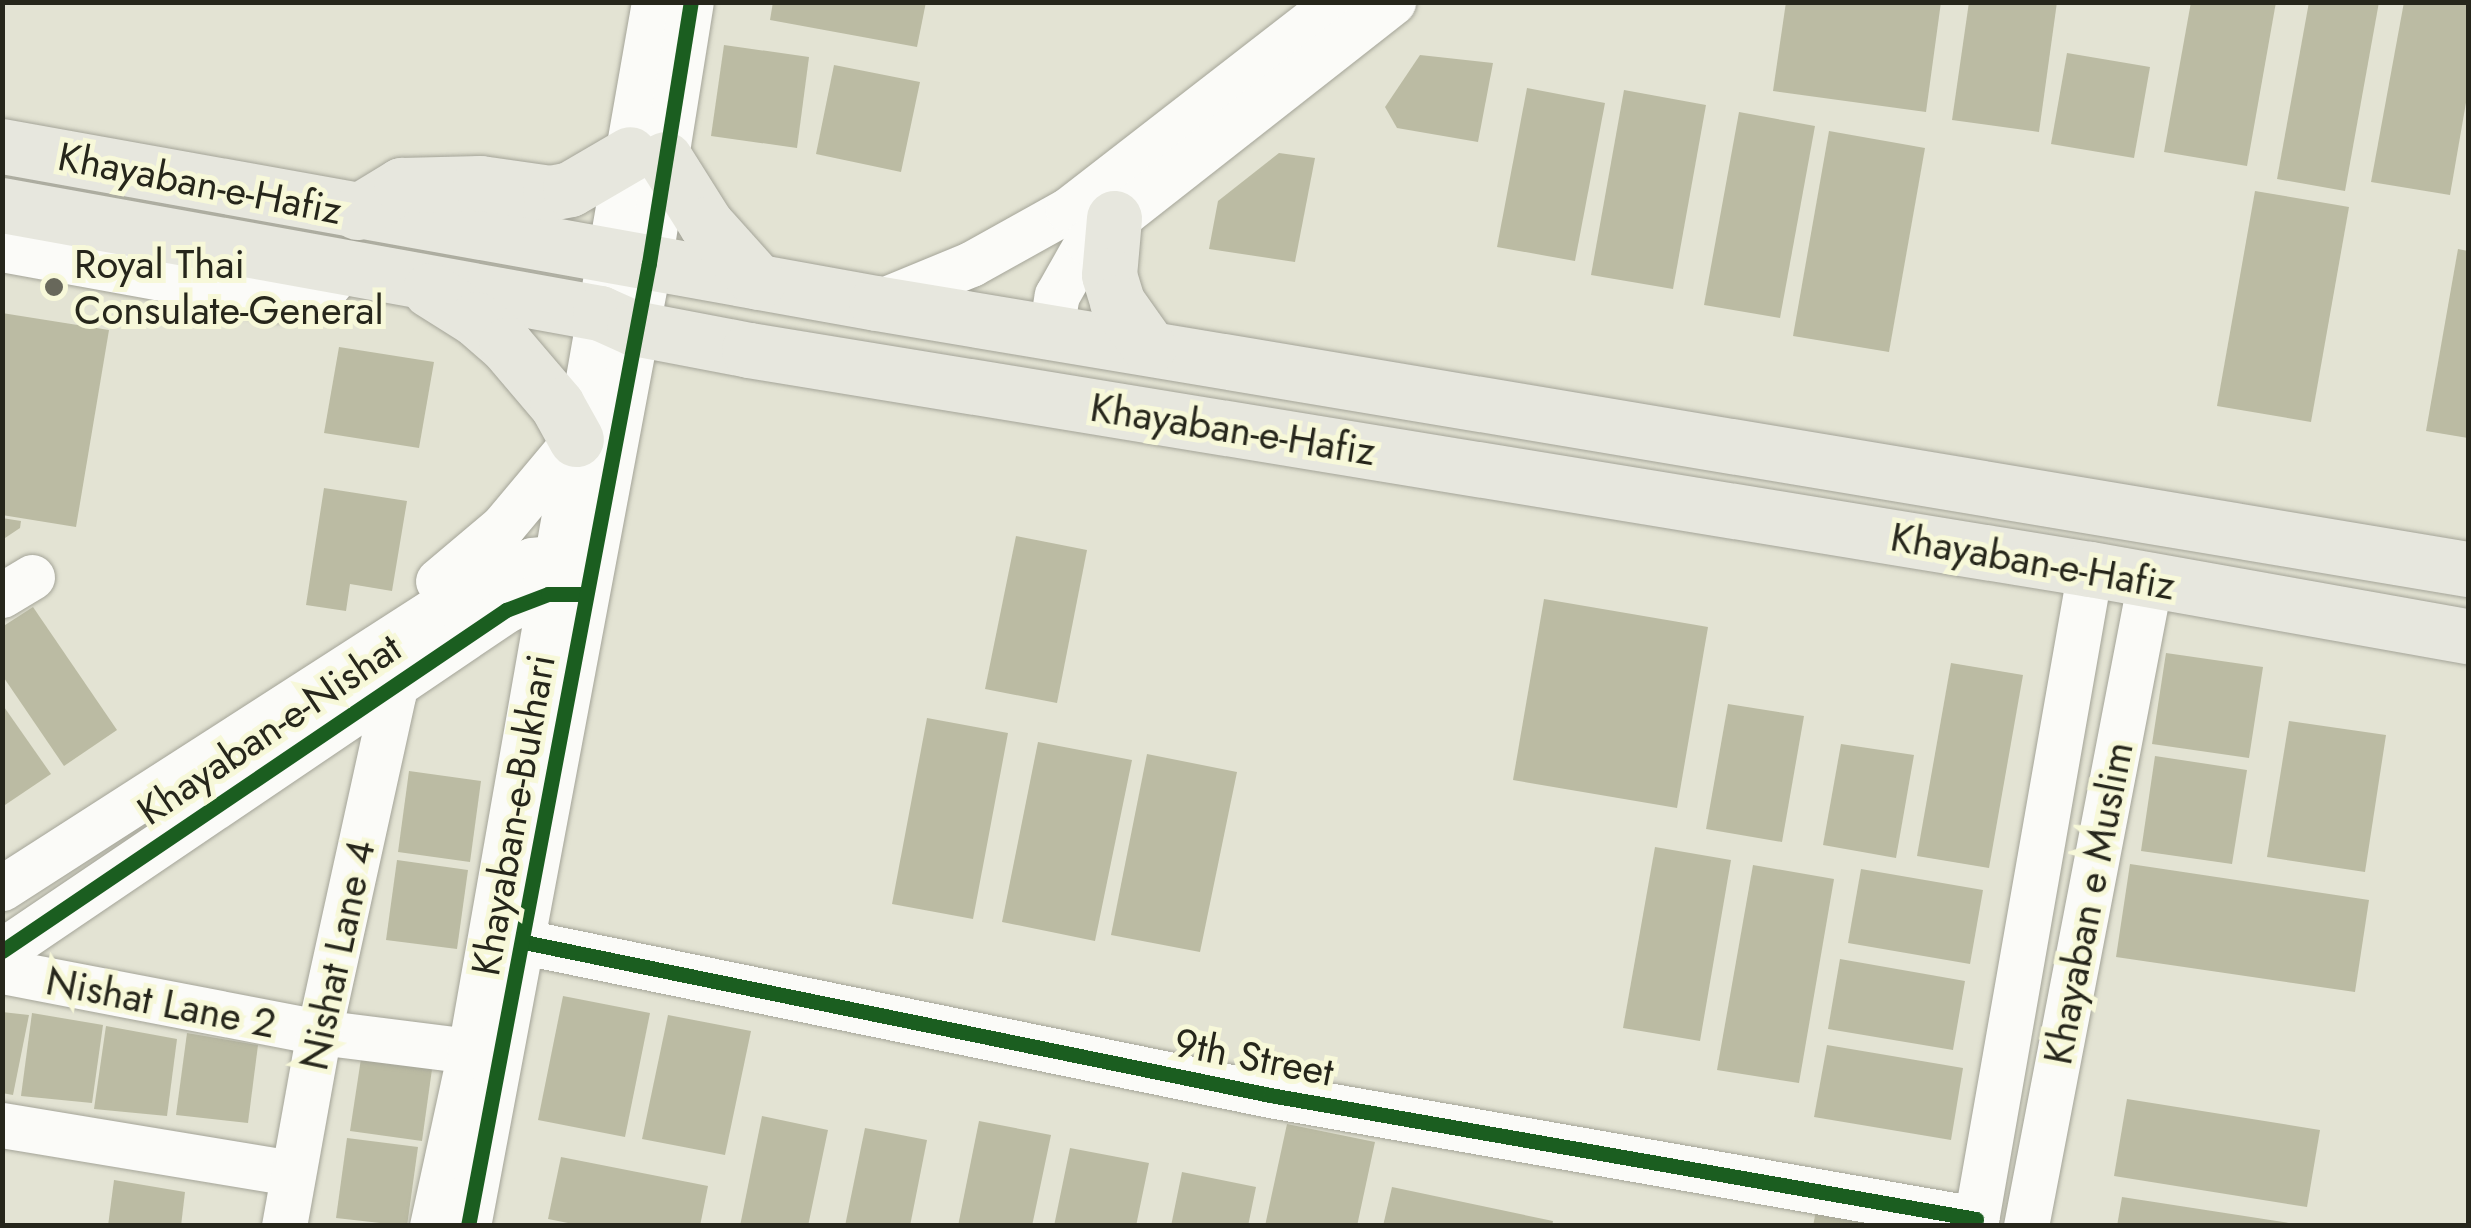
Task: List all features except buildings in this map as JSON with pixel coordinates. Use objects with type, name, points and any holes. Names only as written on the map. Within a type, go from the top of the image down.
[{"type":"main road","name":"Khayaban-e-Hafiz","points":[[2,146],[876,303],[2468,569]]},
{"type":"main road","points":[[357,212],[401,185],[480,183],[550,193],[570,189],[647,156],[758,282]]},
{"type":"main road","name":"Khayaban-e-Hafiz","points":[[2,204],[617,320],[2468,636]]},
{"type":"main road","points":[[1114,218],[1109,274],[1118,302],[1149,347]]},
{"type":"main road","points":[[408,278],[476,319],[506,345],[557,406],[576,440]]},
{"type":"street","name":"Khayaban-e-Bukhari","points":[[647,156],[654,2]]},
{"type":"street","name":"Khayaban-e-Bukhari","points":[[468,1226],[524,942],[571,574],[617,320],[647,156],[690,2]]},
{"type":"street","points":[[876,303],[971,264],[1068,210],[1336,2]]},
{"type":"street","points":[[1051,331],[1057,296],[1074,258],[1114,218],[1394,2]]},
{"type":"street","points":[[2,249],[277,299],[310,294],[328,284],[344,266]]},
{"type":"street","name":"Khayaban-e-Bukhari","points":[[432,1226],[470,1051],[534,687],[571,574],[576,440],[617,320]]},
{"type":"street","points":[[408,623],[438,581],[503,526],[576,440]]},
{"type":"street","points":[[1975,1222],[2090,570]]},
{"type":"street","name":"Khayaban-e-Nishat","points":[[2,888],[408,623],[492,574],[571,574]]},
{"type":"street","name":"Khayaban-e-Nishat","points":[[2,951],[388,686],[506,610],[571,574]]},
{"type":"street","name":"Khayaban e Muslim","points":[[2026,1226],[2150,580]]},
{"type":"street","points":[[461,639],[486,641],[506,650],[534,687]]},
{"type":"street","name":"Nishat Lane 4","points":[[284,1226],[319,1032],[394,695],[388,686]]},
{"type":"street","name":"9th Street","points":[[524,942],[1270,1095],[1975,1222]]},
{"type":"street","name":"Nishat Lane 2","points":[[2,971],[319,1032],[470,1051]]},
{"type":"street","points":[[2,1125],[292,1173]]},
{"type":"cycle path","points":[[468,1226],[649,263],[691,2]]},
{"type":"cycle path","points":[[2,951],[506,610],[548,594],[586,594]]},
{"type":"cycle path","points":[[524,942],[1270,1095],[1976,1219]]},
{"type":"place","name":"Royal Thai Consulate-General","points":[[54,287]]}]
